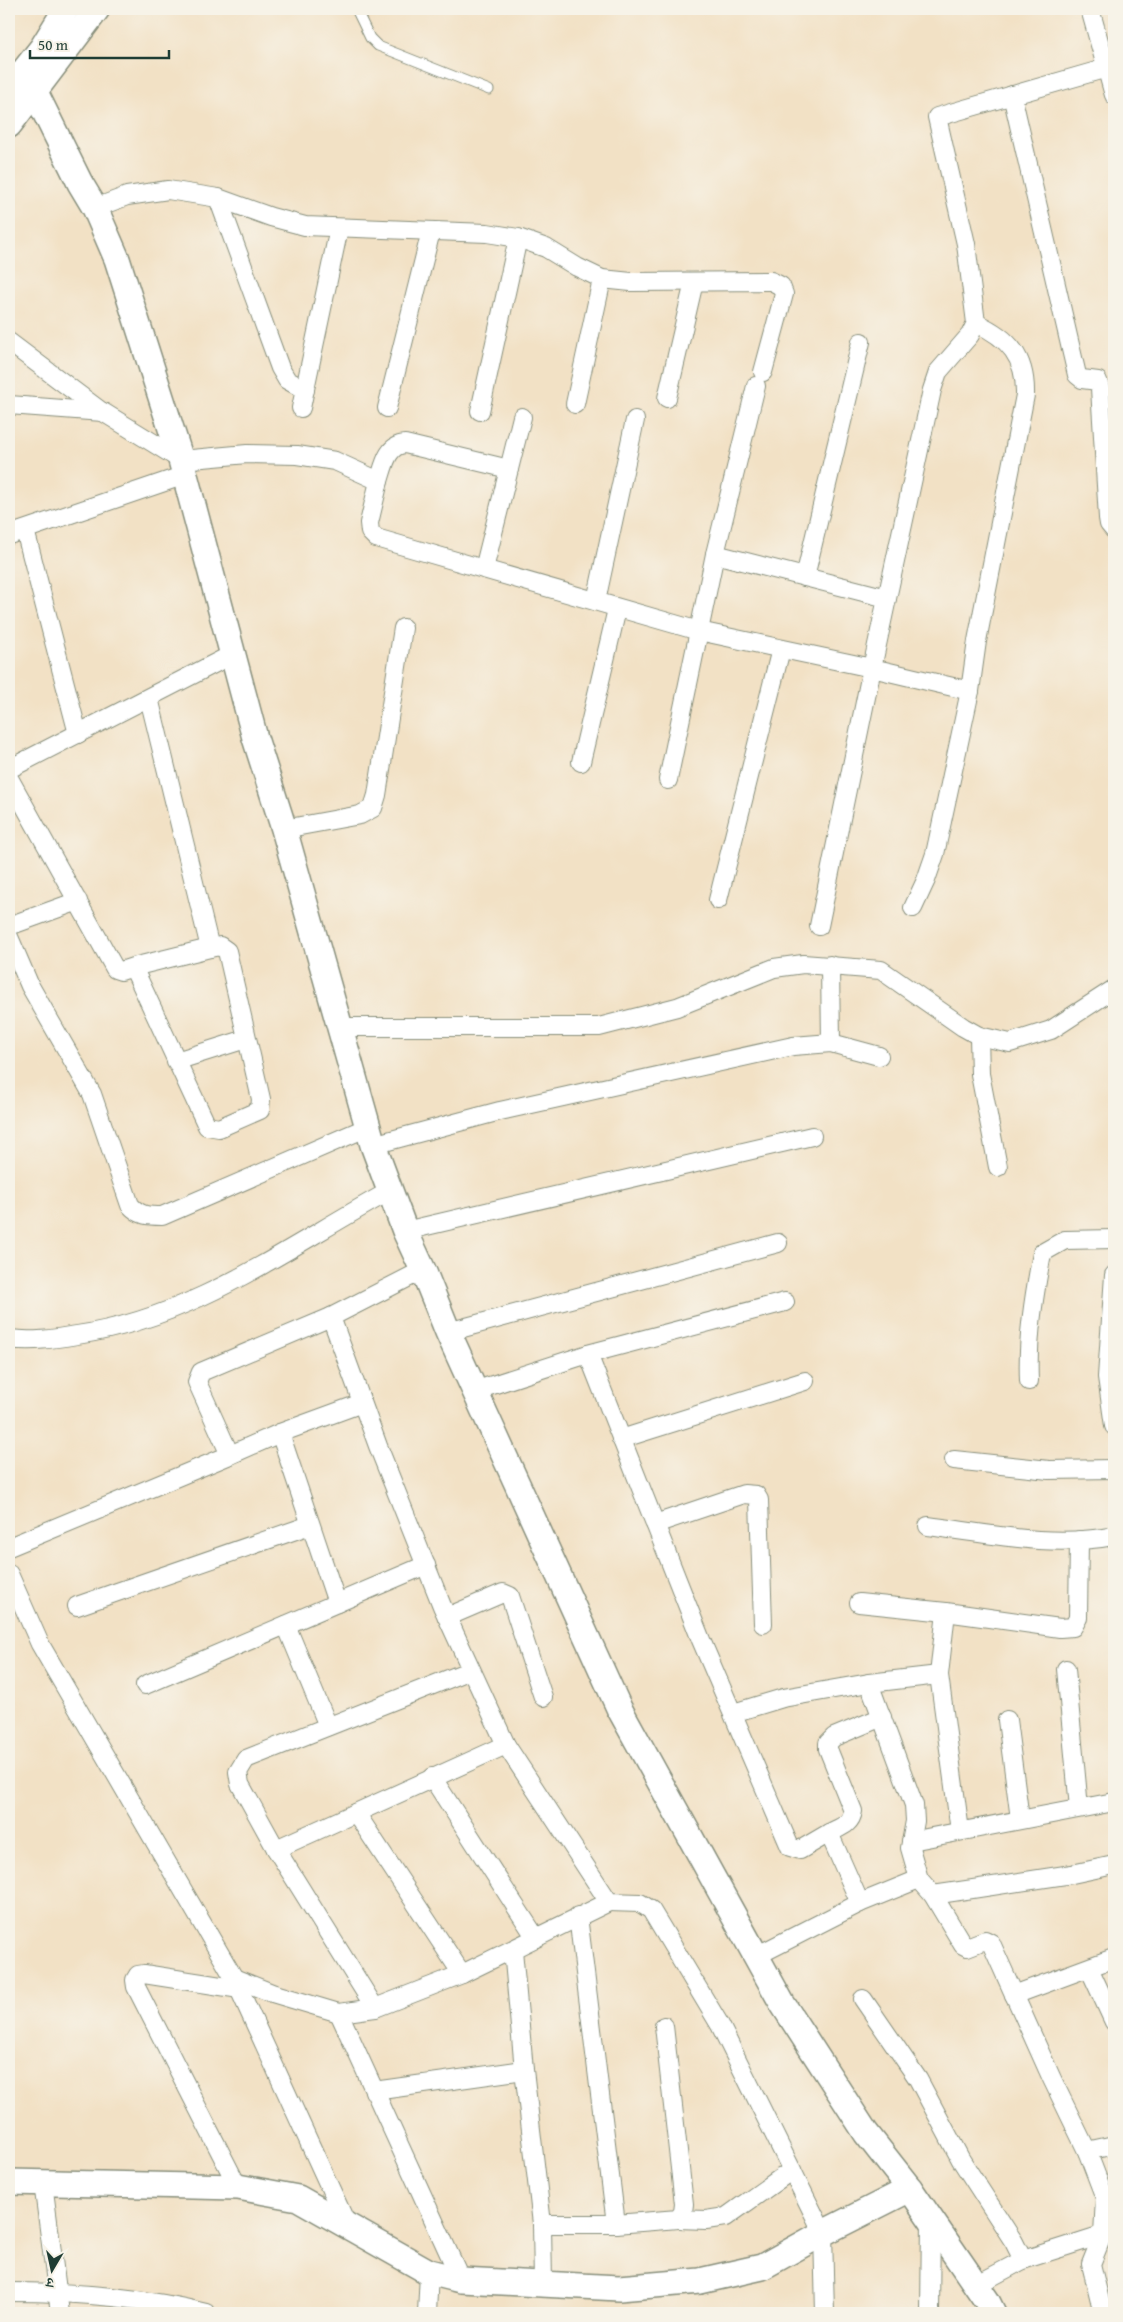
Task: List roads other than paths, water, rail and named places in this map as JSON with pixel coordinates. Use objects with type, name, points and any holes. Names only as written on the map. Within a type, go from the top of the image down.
[{"type":"street","points":[[9,90],[42,48],[66,9]]},
{"type":"street","points":[[9,125],[96,9]]},
{"type":"street","points":[[1090,9],[1114,95]]},
{"type":"street","points":[[819,926],[932,390],[938,372],[970,335],[976,318],[966,244],[937,117],[1107,68]]},
{"type":"street","points":[[35,92],[117,259],[183,468],[255,738],[284,830],[370,1136],[405,1231],[448,1332],[619,1708],[756,1956],[782,2002],[866,2133],[931,2218],[993,2313]]},
{"type":"street","points":[[1012,95],[1077,375],[1082,379],[1106,380]]},
{"type":"street","points":[[88,197],[127,196],[168,190],[218,198],[271,217],[305,226],[487,232],[518,238],[546,248],[577,267],[602,278],[631,282],[771,281],[781,286],[784,294],[715,554],[668,780]]},
{"type":"street","points":[[218,198],[280,368],[287,380],[305,390]]},
{"type":"street","points":[[302,408],[339,228]]},
{"type":"street","points":[[387,408],[431,231]]},
{"type":"street","points":[[480,411],[518,238]]},
{"type":"street","points":[[576,404],[602,278]]},
{"type":"street","points":[[667,398],[694,282]]},
{"type":"street","points":[[913,908],[926,880],[934,854],[970,691],[1026,378],[1011,346],[996,332],[976,318]]},
{"type":"street","points":[[9,342],[103,412],[143,437],[183,468]]},
{"type":"street","points":[[805,577],[861,342]]},
{"type":"street","points":[[1106,380],[1100,388],[1108,518],[1109,524],[1114,530]]},
{"type":"street","points":[[9,405],[103,412]]},
{"type":"street","points":[[484,569],[522,417]]},
{"type":"street","points":[[596,601],[635,420]]},
{"type":"street","points":[[509,469],[405,444],[397,444],[391,449],[379,481],[369,523],[370,532],[376,538],[596,601],[617,609],[699,631],[970,691]]},
{"type":"street","points":[[78,734],[17,533],[183,468],[247,454],[297,455],[335,460],[379,481]]},
{"type":"street","points":[[715,554],[887,598]]},
{"type":"street","points":[[581,762],[617,609]]},
{"type":"street","points":[[284,830],[360,815],[372,808],[377,795],[402,628]]},
{"type":"street","points":[[718,900],[782,649]]},
{"type":"street","points":[[133,968],[207,1126],[218,1128],[260,1110],[261,1106],[227,950],[220,946],[121,971],[112,967],[10,768],[233,654]]},
{"type":"street","points":[[149,698],[210,948]]},
{"type":"street","points":[[9,926],[78,900]]},
{"type":"street","points":[[9,937],[30,986],[92,1094],[130,1205],[137,1212],[147,1216],[162,1216],[370,1136],[500,1111],[793,1046],[831,1044],[879,1056]]},
{"type":"street","points":[[338,1027],[600,1027],[676,1008],[774,968],[803,964],[880,970],[979,1036],[1010,1043],[1051,1030],[1114,989]]},
{"type":"street","points":[[830,965],[831,1044]]},
{"type":"street","points":[[979,1036],[980,1074],[998,1167]]},
{"type":"street","points":[[176,1061],[246,1039]]},
{"type":"street","points":[[405,1231],[812,1136]]},
{"type":"street","points":[[9,1339],[31,1342],[113,1330],[178,1308],[275,1258],[326,1226],[390,1192]]},
{"type":"street","points":[[1029,1381],[1028,1355],[1031,1312],[1042,1253],[1065,1240],[1114,1239]]},
{"type":"street","points":[[448,1332],[778,1243]]},
{"type":"street","points":[[230,1455],[197,1382],[201,1372],[331,1316],[423,1270]]},
{"type":"street","points":[[1113,1421],[1110,1382],[1114,1275]]},
{"type":"street","points":[[474,1391],[588,1354],[784,1302]]},
{"type":"street","points":[[331,1316],[362,1403],[447,1617],[506,1745],[610,1902]]},
{"type":"street","points":[[588,1354],[701,1640],[790,1848],[800,1850],[852,1819],[853,1811],[828,1749],[828,1743],[834,1737],[882,1717]]},
{"type":"street","points":[[621,1438],[805,1381]]},
{"type":"street","points":[[9,1547],[280,1433],[362,1403]]},
{"type":"street","points":[[280,1433],[337,1603]]},
{"type":"street","points":[[954,1460],[1049,1470],[1114,1469]]},
{"type":"street","points":[[655,1524],[744,1494],[756,1495],[758,1500],[763,1624]]},
{"type":"street","points":[[77,1606],[310,1525]]},
{"type":"street","points":[[928,1526],[1042,1541],[1079,1540],[1114,1536]]},
{"type":"street","points":[[859,1603],[946,1612],[1060,1628],[1072,1627],[1078,1618],[1079,1540]]},
{"type":"street","points":[[145,1685],[426,1565]]},
{"type":"street","points":[[9,1574],[40,1644],[237,1983],[348,2227]]},
{"type":"street","points":[[447,1617],[503,1593],[510,1596],[544,1697]]},
{"type":"street","points":[[946,1612],[939,1675],[960,1830]]},
{"type":"street","points":[[286,1625],[328,1726]]},
{"type":"street","points":[[1066,1669],[1079,1808]]},
{"type":"street","points":[[375,2008],[276,1849],[240,1784],[238,1772],[246,1759],[472,1670]]},
{"type":"street","points":[[733,1713],[783,1698],[869,1683],[939,1675]]},
{"type":"street","points":[[869,1683],[914,1805],[916,1821],[910,1848],[919,1878],[933,1895],[963,1945],[967,1946],[985,1940],[992,1943],[1014,1995],[1087,2151],[1105,2198],[1109,2232],[1092,2264],[1103,2313]]},
{"type":"street","points":[[1007,1720],[1020,1819]]},
{"type":"street","points":[[276,1849],[506,1745]]},
{"type":"street","points":[[432,1777],[536,1938]]},
{"type":"street","points":[[911,1841],[960,1830],[1114,1802]]},
{"type":"street","points":[[356,1813],[462,1974]]},
{"type":"street","points":[[829,1832],[860,1903]]},
{"type":"street","points":[[933,1895],[1072,1874],[1114,1864]]},
{"type":"street","points":[[756,1956],[860,1903],[919,1878]]},
{"type":"street","points":[[238,2187],[136,1987],[135,1980],[138,1975],[237,1983],[339,2013],[375,2008],[462,1974],[610,1902],[640,1903],[651,1910],[720,2025],[823,2233],[825,2313]]},
{"type":"street","points":[[578,1916],[616,2224]]},
{"type":"street","points":[[513,1950],[524,2070],[542,2224],[543,2284]]},
{"type":"street","points":[[1014,1995],[1114,1958]]},
{"type":"street","points":[[1089,1968],[1114,2022]]},
{"type":"street","points":[[863,1999],[918,2079],[961,2160],[1014,2242],[1023,2260]]},
{"type":"street","points":[[339,2013],[461,2280]]},
{"type":"street","points":[[664,2026],[684,2204],[683,2212],[678,2219]]},
{"type":"street","points":[[374,2091],[524,2070]]},
{"type":"street","points":[[1087,2151],[1114,2145]]},
{"type":"street","points":[[542,2224],[616,2224],[678,2219],[706,2220],[726,2217],[792,2170]]},
{"type":"street","points":[[9,2182],[238,2187],[298,2198],[429,2272],[461,2280],[619,2288],[700,2282],[762,2267],[823,2233],[910,2189]]},
{"type":"street","points":[[43,2183],[60,2313]]},
{"type":"street","points":[[930,2313],[931,2218]]},
{"type":"street","points":[[976,2285],[1023,2260],[1109,2232]]},
{"type":"street","points":[[427,2313],[429,2272]]},
{"type":"street","points":[[9,2292],[58,2292],[178,2306],[206,2313]]},
{"type":"lane","points":[[356,9],[370,38],[378,46],[488,90]]}]
